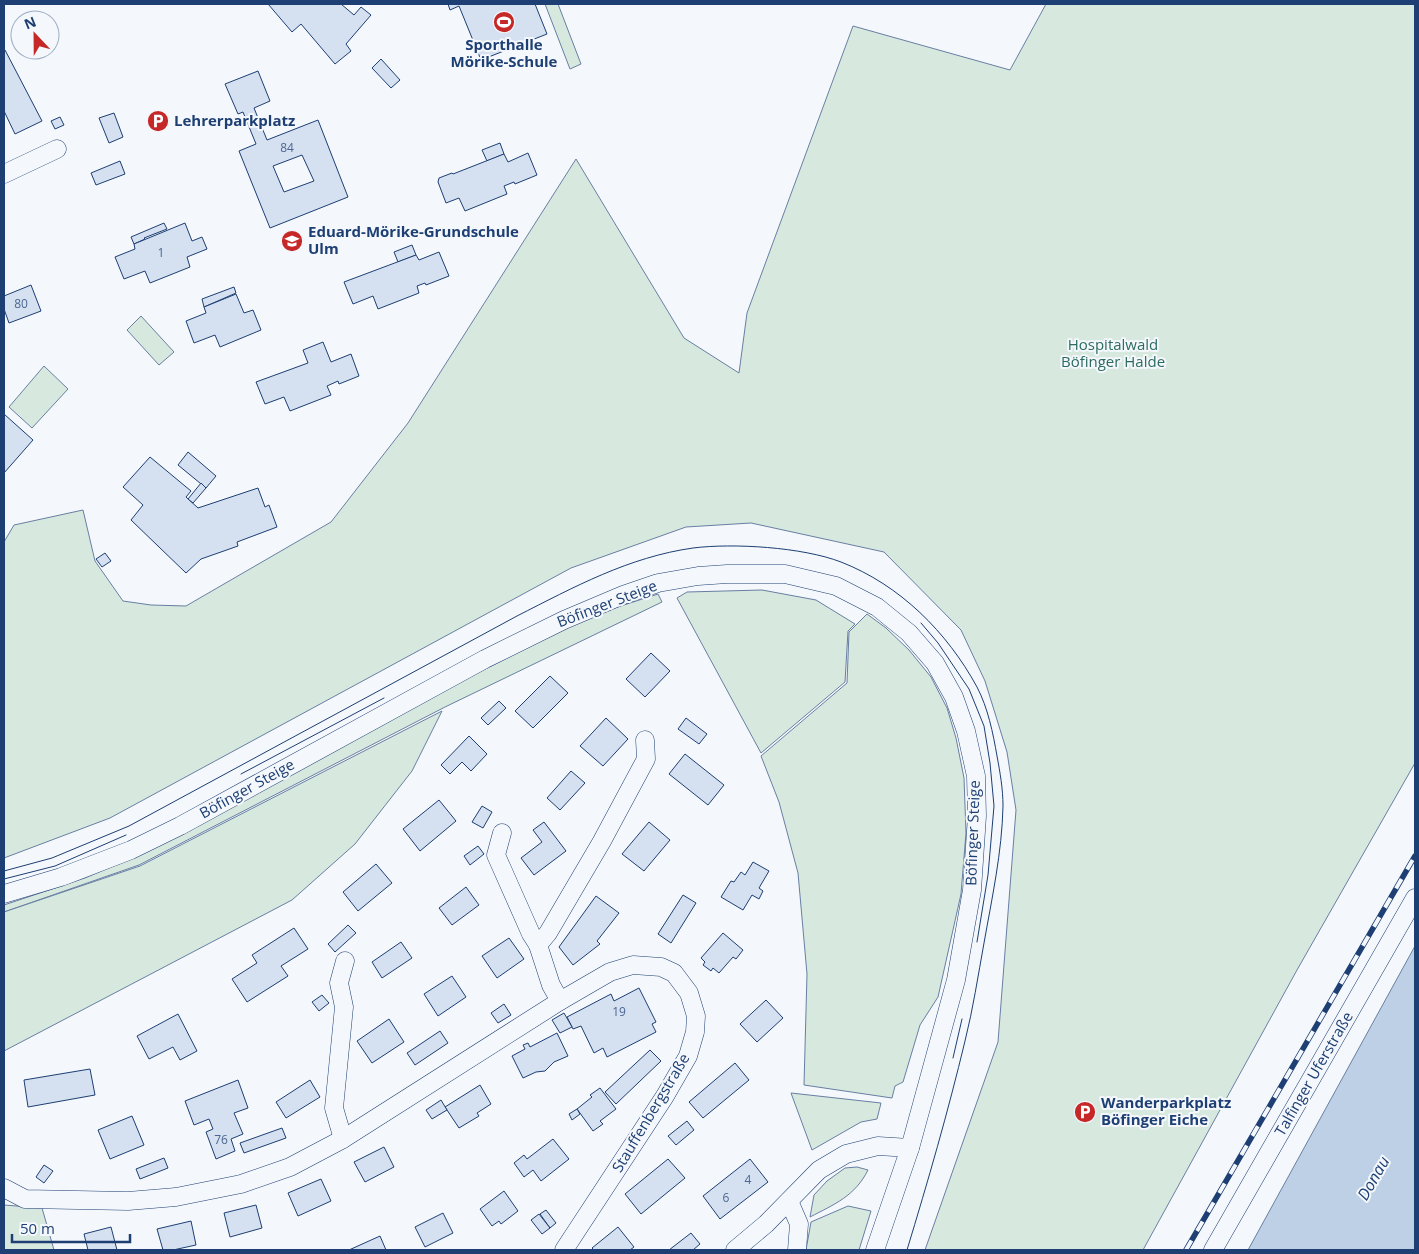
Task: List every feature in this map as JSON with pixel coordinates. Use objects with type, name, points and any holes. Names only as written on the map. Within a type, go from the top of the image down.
[{"type":"street","points":[[4,174],[57,149]]},
{"type":"street","name":"Böfinger Steige","points":[[4,894],[61,877],[131,850],[180,826],[485,659],[564,620],[623,595],[658,583],[698,576],[727,574],[785,574],[836,586],[877,607],[909,634],[935,663],[954,697],[966,731],[976,776],[972,890],[958,971],[910,1148],[875,1250]]},
{"type":"street","points":[[538,946],[548,933],[602,842],[646,759],[645,740]]},
{"type":"street","points":[[502,833],[496,855],[538,946],[551,985],[560,1001]]},
{"type":"street","name":"Talfinger Uferstraße","points":[[1213,1250],[1415,898]]},
{"type":"street","points":[[343,1139],[334,1108],[344,1007],[339,983],[345,961]]},
{"type":"street","name":"Stauffenbergstraße","points":[[4,1188],[25,1199],[128,1201],[176,1197],[242,1184],[290,1167],[343,1139],[560,1001],[610,972],[633,965],[661,967],[674,973],[689,993],[696,1016],[695,1032],[688,1056],[665,1096],[564,1250]]},
{"type":"street","points":[[735,1250],[766,1224],[819,1170],[846,1154],[878,1146],[910,1148]]},
{"type":"street","points":[[789,1201],[799,1224],[797,1250]]},
{"type":"green space","points":[[545,4],[558,4],[581,64],[570,69]]},
{"type":"green space","name":"Hospitalwald Böfinger Halde","points":[[1046,4],[1415,4],[1415,763],[1297,970],[1143,1250],[925,1250],[998,1042],[1016,810],[1007,752],[985,681],[961,630],[884,552],[751,523],[686,527],[571,568],[110,818],[4,858],[4,542],[14,525],[83,510],[95,561],[123,601],[151,605],[186,606],[331,522],[408,423],[576,159],[684,338],[739,373],[747,313],[853,26],[1010,70]]},
{"type":"green space","points":[[141,316],[174,352],[159,365],[127,330]]},
{"type":"green space","points":[[44,366],[68,389],[32,428],[9,407]]},
{"type":"green space","points":[[762,590],[816,600],[855,624],[848,631],[845,682],[761,753],[677,598],[687,592]]},
{"type":"green space","points":[[658,594],[662,602],[445,707],[139,865],[4,912],[4,905],[85,878],[144,853],[452,686],[544,639],[599,613]]},
{"type":"green space","points":[[867,614],[886,628],[909,650],[931,677],[947,708],[956,738],[964,778],[966,833],[961,894],[938,997],[920,1025],[903,1082],[895,1086],[892,1098],[804,1085],[807,974],[798,873],[779,802],[761,756],[847,683],[849,632]]},
{"type":"green space","points":[[442,711],[412,771],[355,844],[292,900],[4,1051],[4,912],[140,866]]},
{"type":"green space","points":[[791,1093],[881,1103],[877,1119],[861,1122],[812,1150]]},
{"type":"green space","points":[[857,1167],[868,1170],[851,1193],[810,1217],[814,1195],[827,1181],[845,1168]]},
{"type":"green space","points":[[4,1205],[42,1208],[54,1250],[4,1250]]},
{"type":"green space","points":[[848,1206],[871,1211],[859,1250],[806,1250],[811,1222]]},
{"type":"water","name":"Donau","points":[[1415,946],[1415,1250],[1248,1250]]},
{"type":"building","points":[[268,4],[341,4],[354,15],[361,7],[371,15],[346,44],[351,51],[335,64],[301,24],[292,32]]},
{"type":"building","name":"Sporthalle Mörike-Schule","points":[[448,4],[535,4],[547,34],[481,60],[459,6],[450,10]]},
{"type":"building","points":[[4,51],[42,121],[15,134],[4,111]]},
{"type":"building","points":[[381,59],[400,80],[391,88],[372,68]]},
{"type":"building","points":[[258,71],[270,101],[254,108],[267,140],[318,120],[348,197],[270,228],[239,151],[256,144],[243,112],[238,114],[225,84]],"holes":[[[302,155],[314,181],[284,192],[273,166]]]},
{"type":"building","points":[[114,113],[123,137],[109,143],[99,118]]},
{"type":"building","points":[[60,117],[64,125],[55,129],[51,121]]},
{"type":"building","points":[[500,143],[504,154],[487,161],[482,150]]},
{"type":"building","points":[[528,153],[537,175],[515,184],[514,182],[504,186],[507,194],[465,211],[459,198],[446,203],[438,182],[439,178],[504,154],[508,162]]},
{"type":"building","points":[[120,161],[125,174],[96,185],[91,173]]},
{"type":"building","points":[[164,223],[167,229],[134,244],[131,237]]},
{"type":"building","points":[[185,223],[192,241],[202,237],[207,249],[187,257],[190,267],[150,283],[145,271],[124,279],[115,257],[135,249],[134,244]]},
{"type":"building","points":[[412,245],[416,255],[398,262],[394,252]]},
{"type":"building","points":[[439,252],[449,276],[426,285],[425,283],[417,286],[419,293],[378,309],[373,296],[353,304],[344,282],[416,255],[419,260]]},
{"type":"building","points":[[31,285],[41,311],[9,323],[4,309],[4,296]]},
{"type":"building","points":[[234,287],[236,293],[204,307],[202,299]]},
{"type":"building","points":[[236,294],[244,313],[253,310],[261,330],[220,347],[215,335],[194,343],[186,321],[206,313],[204,307]]},
{"type":"building","points":[[323,342],[331,362],[351,354],[359,376],[339,384],[338,381],[327,386],[331,395],[290,411],[284,397],[265,404],[256,382],[308,363],[303,350]]},
{"type":"building","points":[[4,414],[33,440],[4,473]]},
{"type":"building","points":[[188,452],[216,476],[206,488],[178,465]]},
{"type":"building","points":[[150,457],[191,491],[186,497],[198,508],[258,488],[265,507],[269,505],[277,527],[237,542],[238,546],[201,559],[186,573],[131,520],[143,505],[123,487]]},
{"type":"building","points":[[201,483],[206,488],[193,503],[188,499]]},
{"type":"building","points":[[105,553],[111,561],[102,567],[96,559]]},
{"type":"building","points":[[651,653],[670,671],[645,697],[626,679]]},
{"type":"building","points":[[550,676],[568,693],[533,728],[515,711]]},
{"type":"building","points":[[499,701],[506,708],[488,725],[481,718]]},
{"type":"building","points":[[606,718],[628,739],[603,766],[580,746]]},
{"type":"building","points":[[686,718],[707,734],[699,744],[678,729]]},
{"type":"building","points":[[469,736],[487,754],[471,771],[462,762],[450,774],[441,765]]},
{"type":"building","points":[[685,754],[724,785],[708,805],[669,774]]},
{"type":"building","points":[[571,771],[585,783],[560,810],[547,798]]},
{"type":"building","points":[[439,800],[456,821],[420,851],[403,829]]},
{"type":"building","points":[[482,806],[492,812],[483,828],[472,822]]},
{"type":"building","points":[[544,822],[566,851],[534,875],[521,858],[542,842],[533,830]]},
{"type":"building","points":[[649,822],[670,840],[644,871],[622,854]]},
{"type":"building","points":[[478,846],[484,854],[470,865],[464,856]]},
{"type":"building","points":[[753,862],[769,871],[759,888],[763,891],[759,899],[752,895],[743,910],[721,897],[731,881],[734,882],[741,872],[745,875]]},
{"type":"building","points":[[376,864],[392,883],[358,911],[343,892]]},
{"type":"building","points":[[466,887],[479,905],[452,925],[439,908]]},
{"type":"building","points":[[683,895],[696,903],[671,943],[658,934]]},
{"type":"building","points":[[596,896],[619,913],[597,941],[600,944],[573,965],[559,947]]},
{"type":"building","points":[[348,925],[356,933],[335,952],[328,944]]},
{"type":"building","points":[[294,928],[308,949],[281,966],[288,976],[247,1002],[232,979],[257,963],[252,955]]},
{"type":"building","points":[[723,933],[743,950],[736,959],[733,957],[719,973],[713,968],[711,971],[703,965],[705,962],[701,958]]},
{"type":"building","points":[[509,938],[524,959],[497,978],[482,956]]},
{"type":"building","points":[[401,942],[412,958],[382,978],[372,962]]},
{"type":"building","points":[[452,976],[466,997],[438,1016],[424,994]]},
{"type":"building","points":[[639,988],[656,1022],[652,1024],[656,1032],[607,1057],[603,1048],[594,1053],[581,1026],[573,1029],[567,1017],[611,994],[614,1001]]},
{"type":"building","points":[[322,995],[329,1003],[319,1011],[312,1002]]},
{"type":"building","points":[[766,1000],[783,1018],[757,1042],[740,1024]]},
{"type":"building","points":[[504,1004],[511,1015],[498,1023],[491,1013]]},
{"type":"building","points":[[564,1013],[572,1027],[560,1033],[552,1020]]},
{"type":"building","points":[[178,1014],[197,1051],[180,1060],[173,1047],[149,1059],[137,1036]]},
{"type":"building","points":[[389,1019],[404,1042],[372,1063],[357,1041]]},
{"type":"building","points":[[440,1031],[448,1043],[415,1065],[407,1053]]},
{"type":"building","points":[[557,1033],[568,1056],[554,1062],[545,1071],[536,1072],[523,1078],[512,1056],[525,1049],[523,1045],[528,1043],[530,1047]]},
{"type":"building","points":[[650,1050],[661,1061],[616,1104],[605,1092]]},
{"type":"building","points":[[735,1063],[749,1080],[703,1118],[689,1102]]},
{"type":"building","points":[[90,1069],[95,1095],[28,1107],[24,1080]]},
{"type":"building","points":[[238,1080],[248,1108],[234,1113],[243,1134],[231,1139],[235,1151],[216,1159],[206,1132],[213,1129],[209,1119],[194,1125],[185,1101]]},
{"type":"building","points":[[310,1080],[320,1097],[286,1118],[276,1102]]},
{"type":"building","points":[[480,1085],[491,1104],[477,1113],[479,1116],[459,1128],[445,1107]]},
{"type":"building","points":[[600,1088],[616,1109],[600,1121],[603,1124],[593,1131],[577,1109],[592,1097],[590,1095]]},
{"type":"building","points":[[441,1100],[447,1110],[432,1119],[426,1110]]},
{"type":"building","points":[[577,1109],[580,1114],[572,1120],[569,1114]]},
{"type":"building","points":[[132,1116],[144,1145],[110,1159],[98,1130]]},
{"type":"building","points":[[687,1121],[694,1130],[676,1145],[668,1136]]},
{"type":"building","points":[[282,1128],[286,1138],[244,1153],[240,1143]]},
{"type":"building","points":[[553,1139],[569,1159],[541,1181],[533,1170],[524,1177],[514,1163],[524,1155],[527,1159]]},
{"type":"building","points":[[384,1147],[394,1167],[365,1182],[354,1162]]},
{"type":"building","points":[[164,1158],[168,1168],[140,1179],[136,1169]]},
{"type":"building","points":[[668,1159],[685,1178],[641,1214],[625,1194]]},
{"type":"building","points":[[750,1159],[768,1182],[720,1219],[703,1196]]},
{"type":"building","points":[[44,1165],[53,1171],[44,1183],[36,1177]]},
{"type":"building","points":[[321,1179],[331,1201],[298,1216],[288,1193]]},
{"type":"building","points":[[504,1191],[518,1211],[501,1224],[499,1221],[492,1226],[480,1209]]},
{"type":"building","points":[[256,1205],[262,1228],[230,1237],[224,1213]]},
{"type":"building","points":[[546,1210],[556,1223],[550,1228],[540,1214]]},
{"type":"building","points":[[443,1213],[453,1233],[425,1247],[415,1227]]},
{"type":"building","points":[[539,1214],[550,1228],[542,1234],[531,1220]]},
{"type":"building","points":[[191,1221],[196,1245],[163,1250],[157,1229]]},
{"type":"building","points":[[111,1227],[117,1250],[88,1250],[84,1234]]},
{"type":"building","points":[[618,1227],[634,1247],[630,1250],[594,1250],[592,1248]]},
{"type":"building","points":[[691,1233],[700,1244],[693,1250],[669,1250]]},
{"type":"building","points":[[380,1236],[386,1250],[349,1250]]},
{"type":"tram line","points":[[4,871],[52,858],[129,826],[517,616],[581,584],[624,566],[669,552],[693,548],[728,546],[788,550],[841,562],[883,584],[920,612],[936,629],[965,667],[977,687],[990,721],[1002,787],[1003,806],[999,858],[970,1017],[945,1120],[907,1250]]},
{"type":"tram line","points":[[921,623],[938,643],[969,689],[984,726],[994,806],[988,875],[977,942]]},
{"type":"tram line","points":[[241,774],[384,698]]},
{"type":"tram line","points":[[4,879],[55,866],[126,835]]},
{"type":"tram line","points":[[953,1058],[962,1019]]},
{"type":"railway","points":[[1186,1250],[1415,856]]},
{"type":"place","name":"Sporthalle Mörike-Schule","points":[[504,22]]},
{"type":"place","name":"Lehrerparkplatz","points":[[158,121]]},
{"type":"place","name":"Eduard-Mörike-Grundschule Ulm","points":[[292,241]]},
{"type":"place","name":"Wanderparkplatz Böfinger Eiche","points":[[1085,1112]]}]
